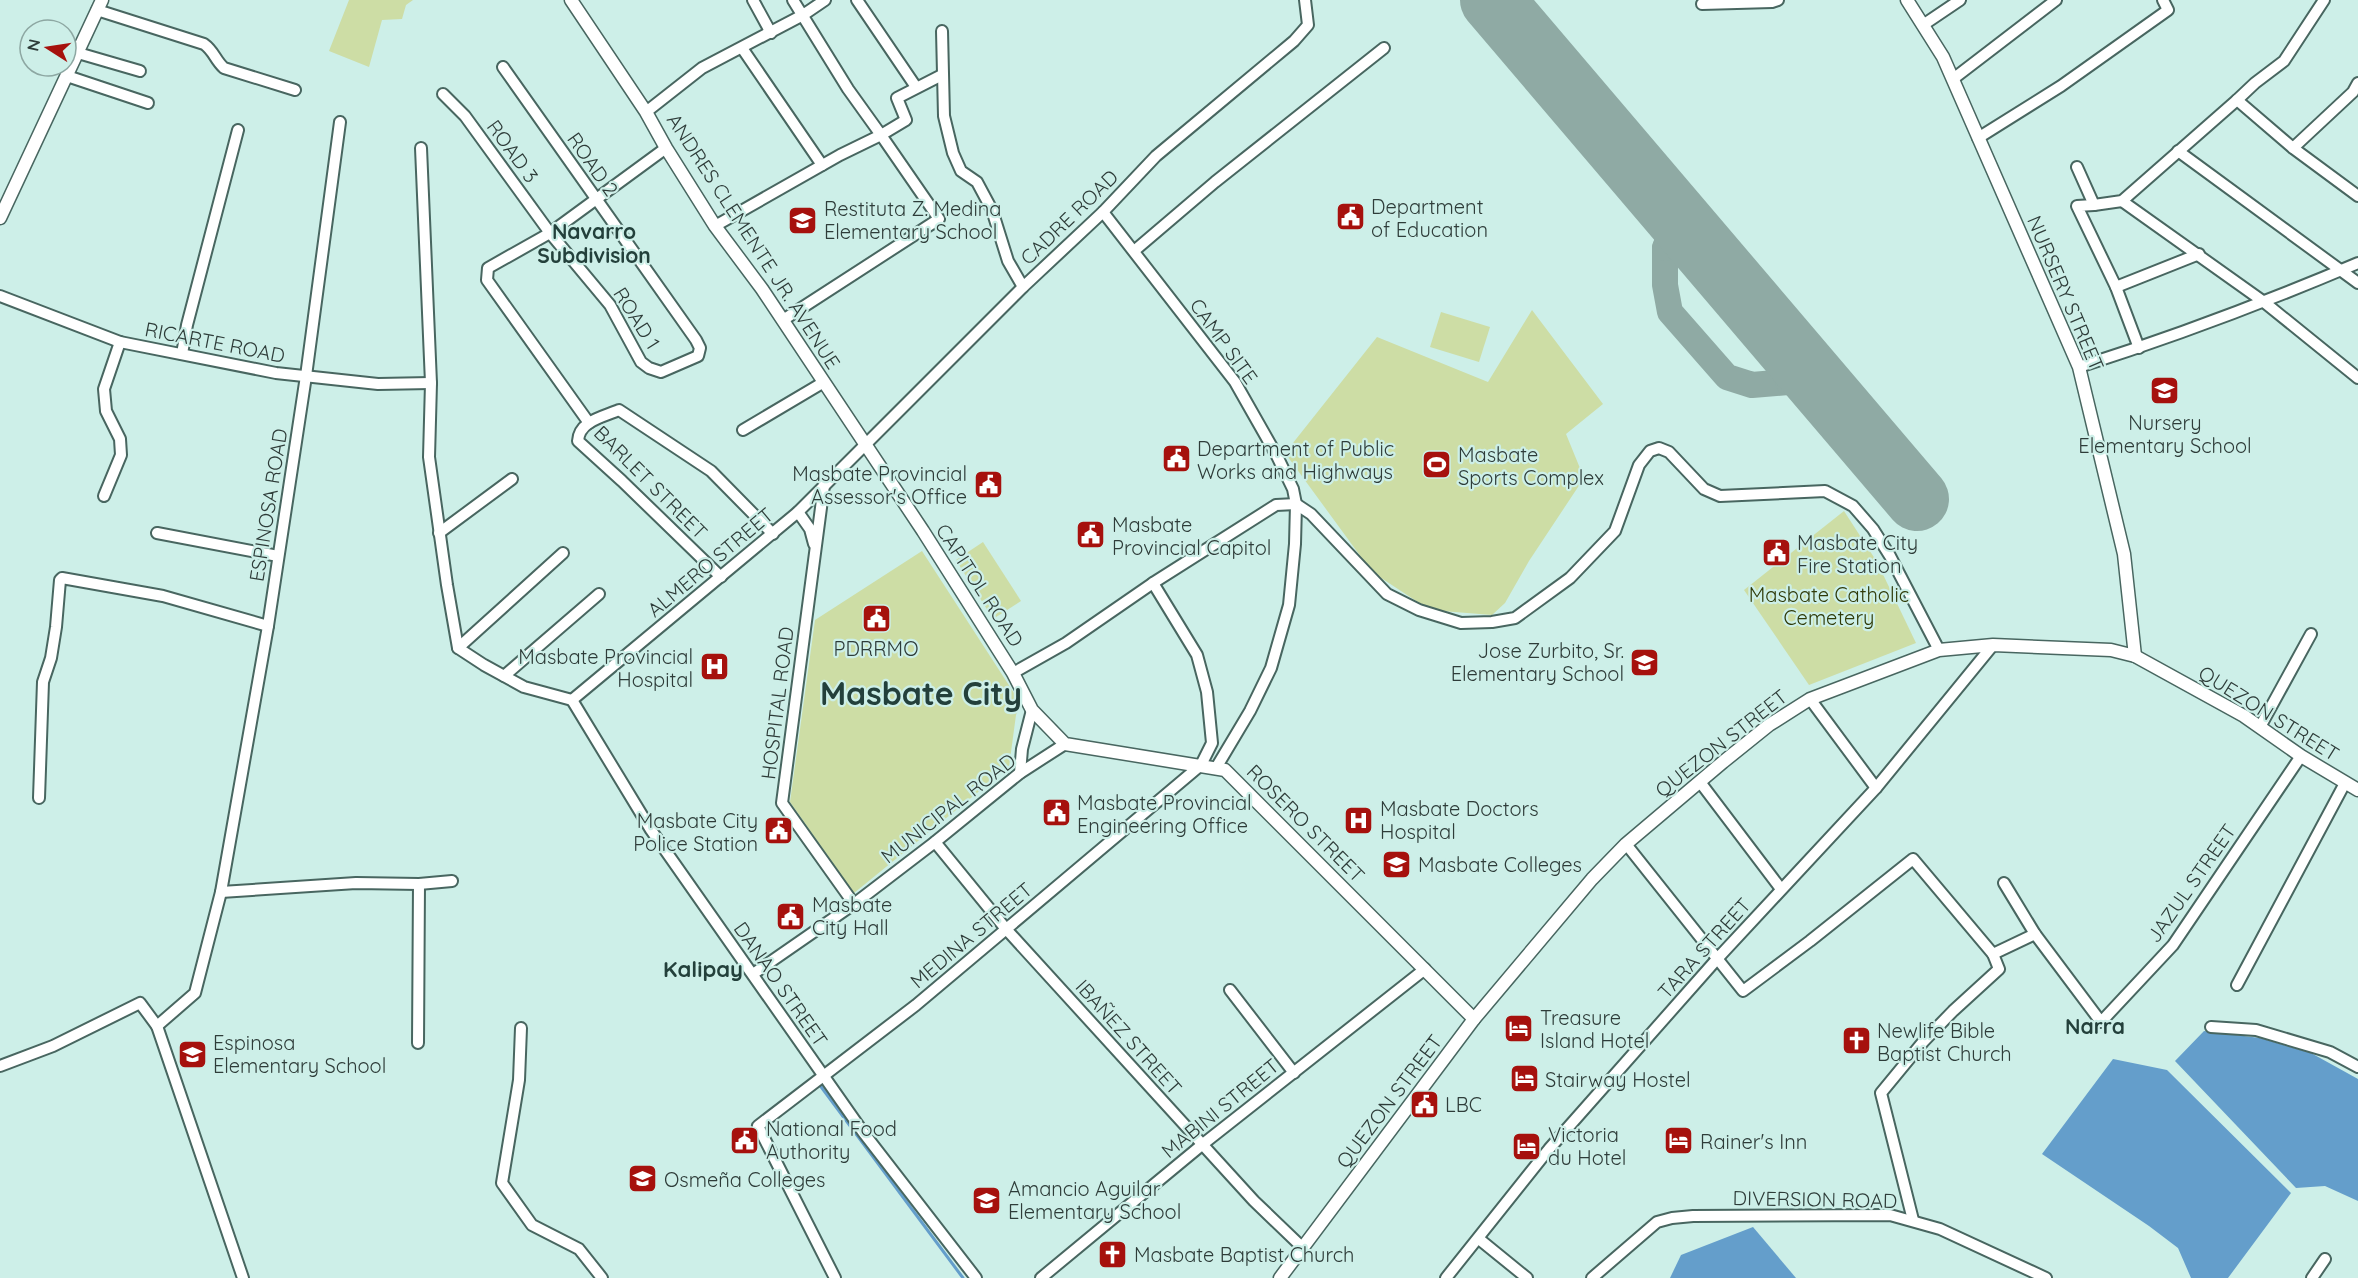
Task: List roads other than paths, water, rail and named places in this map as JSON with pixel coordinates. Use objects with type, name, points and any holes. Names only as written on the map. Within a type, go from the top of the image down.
[{"type":"main road","name":"ANDRES CLEMENTE JR. AVENUE","points":[[571,0],[646,112],[715,226],[783,320],[864,444]]},
{"type":"main road","name":"NURSERY STREET","points":[[1908,0],[1943,57],[2079,367],[2124,554],[2135,656]]},
{"type":"main road","points":[[78,53],[99,5]]},
{"type":"main road","points":[[0,218],[66,78]]},
{"type":"main road","name":"CAPITOL ROAD","points":[[864,444],[1013,673],[1032,710],[1065,744]]},
{"type":"main road","name":"QUEZON STREET","points":[[1280,1278],[1304,1249],[1474,1019],[1592,879],[1626,844],[1770,724],[1810,699],[1939,650],[1993,645],[2111,650],[2135,656],[2244,716],[2301,756],[2358,790]]},
{"type":"main road","name":"ROSERO STREET","points":[[1065,744],[1225,770],[1474,1019]]},
{"type":"street","points":[[753,0],[771,33]]},
{"type":"street","points":[[783,320],[939,219],[848,89],[793,0]]},
{"type":"street","points":[[646,112],[702,68],[771,33],[825,0]]},
{"type":"street","points":[[857,0],[916,87]]},
{"type":"street","name":"CADRE ROAD","points":[[864,444],[1023,287],[1103,212],[1156,156],[1294,41],[1308,25],[1305,0]]},
{"type":"street","points":[[1702,4],[1778,0]]},
{"type":"street","points":[[1923,26],[1960,0]]},
{"type":"street","points":[[1953,79],[2056,0]]},
{"type":"street","points":[[1978,138],[2061,86],[2168,10],[2163,0]]},
{"type":"street","points":[[2139,348],[2116,287],[2077,206],[2122,201],[2255,83],[2284,61],[2324,0]]},
{"type":"street","points":[[99,5],[204,44],[213,50],[217,61],[224,68],[295,90]]},
{"type":"street","points":[[942,31],[944,116],[953,153],[961,171],[977,182],[992,210],[1008,261],[1023,287]]},
{"type":"street","points":[[742,48],[822,165]]},
{"type":"street","points":[[1134,251],[1241,161],[1384,48]]},
{"type":"street","points":[[78,53],[140,71]]},
{"type":"street","name":"ROAD 2","points":[[503,67],[696,340]]},
{"type":"street","points":[[715,226],[906,120],[897,98],[942,75]]},
{"type":"street","points":[[73,78],[148,103]]},
{"type":"street","points":[[2293,148],[2353,92],[2358,83]]},
{"type":"street","name":"ROAD 3","points":[[443,94],[465,116],[550,233]]},
{"type":"street","points":[[2237,100],[2293,148],[2356,191]]},
{"type":"street","name":"ESPINOSA ROAD","points":[[157,1026],[195,993],[221,892],[268,626],[306,376],[340,122]]},
{"type":"street","points":[[182,354],[187,325],[238,130]]},
{"type":"street","points":[[421,148],[431,383],[429,457],[458,648],[524,687],[572,700]]},
{"type":"street","points":[[589,423],[487,280],[488,268],[550,233],[666,148]]},
{"type":"street","points":[[2178,151],[2358,283]]},
{"type":"street","points":[[2077,167],[2094,205]]},
{"type":"street","points":[[2122,201],[2264,302],[2358,378]]},
{"type":"street","name":"CAMP SITE","points":[[1103,212],[1235,382],[1277,456],[1293,489],[1296,504]]},
{"type":"street","name":"ROAD 1","points":[[550,233],[610,305],[641,362],[649,368],[661,372],[698,356],[700,348],[696,340]]},
{"type":"street","points":[[2116,287],[2199,254]]},
{"type":"street","points":[[2079,367],[2139,348],[2264,302],[2358,263]]},
{"type":"street","name":"RICARTE ROAD","points":[[0,296],[120,342],[276,373],[378,384],[431,383]]},
{"type":"street","points":[[104,496],[121,455],[120,439],[106,411],[104,389],[120,342]]},
{"type":"street","points":[[743,430],[824,382]]},
{"type":"street","name":"BARLET STREET","points":[[721,577],[578,441],[578,433],[589,423],[619,410],[711,471],[773,534]]},
{"type":"street","name":"ALMERO STREET","points":[[572,700],[773,534],[798,512],[864,444]]},
{"type":"street","points":[[1013,673],[1066,643],[1153,583],[1276,505],[1296,504],[1311,514],[1387,594],[1419,610],[1461,623],[1492,622],[1515,618],[1544,599],[1578,570],[1615,531],[1639,465],[1650,451],[1659,448],[1670,452],[1704,489],[1720,496],[1826,491],[1852,506],[1873,529],[1890,556],[1939,650]]},
{"type":"street","points":[[439,533],[512,479]]},
{"type":"street","name":"HOSPITAL ROAD","points":[[824,485],[782,803],[854,904]]},
{"type":"street","points":[[1216,768],[1271,669],[1289,605],[1296,504]]},
{"type":"street","points":[[798,512],[810,529],[816,550]]},
{"type":"street","points":[[157,533],[278,556]]},
{"type":"street","points":[[458,648],[563,553]]},
{"type":"street","points":[[39,798],[43,682],[51,658],[62,578],[163,596],[268,626]]},
{"type":"street","points":[[1153,583],[1197,655],[1207,692],[1212,743],[1201,765]]},
{"type":"street","points":[[504,676],[599,594]]},
{"type":"street","points":[[2260,727],[2311,634]]},
{"type":"street","name":"TARA STREET","points":[[1446,1278],[1549,1149],[1717,959],[1876,788],[1993,645]]},
{"type":"street","points":[[1810,699],[1876,788]]},
{"type":"street","name":"DANAO STREET","points":[[572,700],[651,830],[863,1132],[976,1278]]},
{"type":"street","points":[[1020,773],[1022,749],[1032,710]]},
{"type":"street","points":[[1212,743],[1226,751]]},
{"type":"street","name":"MUNICIPAL ROAD","points":[[753,974],[854,904],[1020,773],[1065,744]]},
{"type":"street","name":"JAZUL STREET","points":[[2035,934],[2101,1022],[2173,945],[2301,756]]},
{"type":"street","name":"MEDINA STREET","points":[[835,1278],[758,1126],[916,1005],[1201,765]]},
{"type":"street","points":[[1700,782],[1781,890]]},
{"type":"street","points":[[2237,985],[2346,783]]},
{"type":"street","name":"IBAÑEZ STREET","points":[[935,842],[1006,929],[1254,1201],[1304,1249]]},
{"type":"street","points":[[1626,844],[1743,991],[1913,859],[1993,954],[1999,969],[1923,1042],[1881,1093],[1913,1220]]},
{"type":"street","points":[[221,892],[356,883],[419,885],[452,881]]},
{"type":"street","points":[[1993,954],[2035,934],[2004,883]]},
{"type":"street","points":[[418,1043],[419,885]]},
{"type":"street","name":"MABINI STREET","points":[[1041,1278],[1203,1144],[1425,969]]},
{"type":"street","points":[[1230,990],[1294,1073]]},
{"type":"street","points":[[0,1066],[53,1046],[140,1003],[157,1026],[243,1278]]},
{"type":"street","points":[[2211,1027],[2256,1030],[2330,1052],[2358,1067]]},
{"type":"street","points":[[521,1028],[519,1080],[502,1183],[532,1225],[579,1249],[603,1278]]},
{"type":"street","name":"DIVERSION ROAD","points":[[1592,1278],[1646,1230],[1663,1220],[1693,1216],[1890,1215],[1913,1220],[1956,1236],[2046,1278]]},
{"type":"street","points":[[1479,1239],[1527,1278]]},
{"type":"street","points":[[2312,1278],[2325,1259]]},
{"type":"water","points":[[2204,1031],[2260,1038],[2311,1053],[2358,1079],[2358,1201],[2325,1186],[2296,1188],[2175,1061]]},
{"type":"water","points":[[2113,1059],[2167,1070],[2291,1193],[2228,1278],[2191,1278],[2178,1248],[2042,1154]]},
{"type":"water","points":[[1753,1227],[1796,1278],[1670,1278],[1681,1255]]},
{"type":"waterway","points":[[819,1084],[963,1278]]},
{"type":"place","name":"Department of Education","points":[[1350,217]]},
{"type":"place","name":"Restituta Z. Medina Elementary School","points":[[803,220]]},
{"type":"place","name":"Nursery Elementary School","points":[[2165,391]]},
{"type":"place","name":"Department of Public Works and Highways","points":[[1176,459]]},
{"type":"place","name":"Masbate Sports Complex","points":[[1437,465]]},
{"type":"place","name":"Masbate Provincial Assessor's Office","points":[[988,485]]},
{"type":"place","name":"Masbate Provincial Capitol","points":[[1091,535]]},
{"type":"place","name":"Masbate City Fire Station","points":[[1776,553]]},
{"type":"place","name":"PDRRMO","points":[[876,618]]},
{"type":"place","name":"Jose Zurbito, Sr. Elementary School","points":[[1645,662]]},
{"type":"place","name":"Masbate Provincial Hospital","points":[[714,667]]},
{"type":"place","name":"Masbate Provincial Engineering Office","points":[[1056,813]]},
{"type":"place","name":"Masbate Doctors Hospital","points":[[1359,820]]},
{"type":"place","name":"Masbate City Police Station","points":[[779,831]]},
{"type":"place","name":"Masbate Colleges","points":[[1397,864]]},
{"type":"place","name":"Masbate City Hall","points":[[791,916]]},
{"type":"place","name":"Treasure Island Hotel","points":[[1519,1028]]},
{"type":"place","name":"Newlife Bible Baptist Church","points":[[1856,1041]]},
{"type":"place","name":"Espinosa Elementary School","points":[[192,1054]]},
{"type":"place","name":"Stairway Hostel","points":[[1524,1079]]},
{"type":"place","name":"LBC","points":[[1424,1104]]},
{"type":"place","name":"National Food Authority","points":[[745,1140]]},
{"type":"place","name":"Rainer's Inn","points":[[1679,1141]]},
{"type":"place","name":"Victoria du Hotel","points":[[1527,1146]]},
{"type":"place","name":"Osmeña Colleges","points":[[643,1179]]},
{"type":"place","name":"Amancio Aguilar Elementary School","points":[[987,1200]]},
{"type":"place","name":"Masbate Baptist Church","points":[[1113,1254]]},
{"type":"district","name":"Navarro Subdivision","points":[[594,243]]},
{"type":"district","name":"Masbate City","points":[[921,693]]},
{"type":"district","name":"Kalipay","points":[[703,969]]},
{"type":"district","name":"Narra","points":[[2095,1026]]},
{"type":"park label","name":"Masbate Catholic Cemetery","points":[[1829,606]]}]
